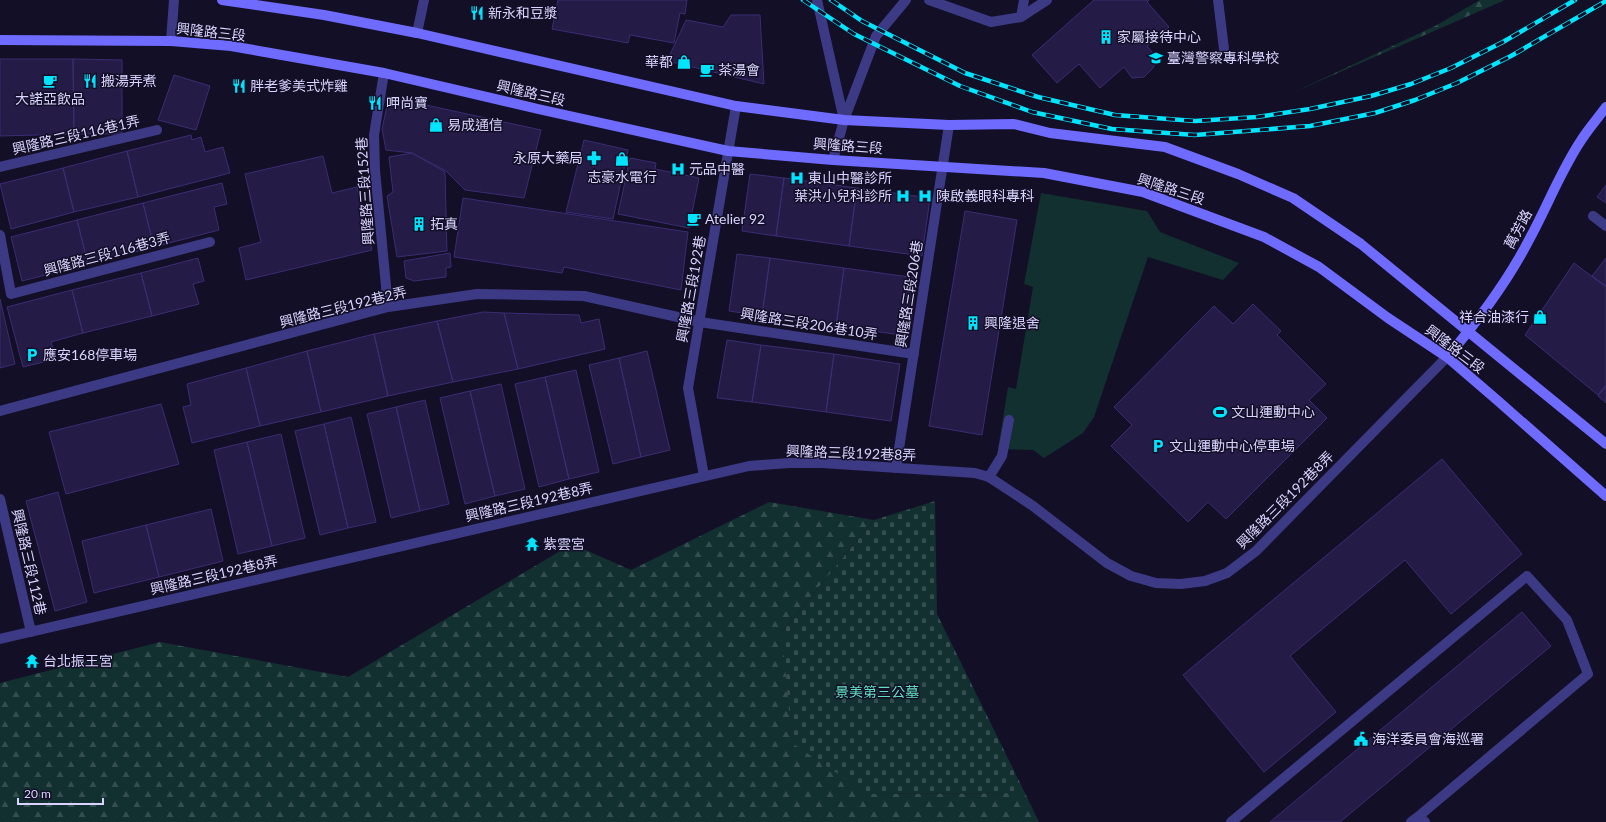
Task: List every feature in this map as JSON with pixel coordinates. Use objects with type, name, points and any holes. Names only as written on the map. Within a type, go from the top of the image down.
[{"type":"main road","name":"興隆路三段","points":[[222,0],[324,15],[417,34],[736,106],[844,120],[949,124],[1014,124],[1050,133],[1165,147],[1238,174],[1293,198],[1361,244],[1606,444]]},
{"type":"main road","name":"興隆路三段","points":[[0,40],[170,41],[231,46],[384,73],[728,151],[834,160],[1044,173],[1143,192],[1264,237],[1319,266],[1388,318],[1446,358],[1489,392],[1606,496]]},
{"type":"main road","name":"萬芳路","points":[[1446,358],[1469,332],[1510,272],[1530,239],[1570,158],[1582,138],[1606,107]]},
{"type":"street","points":[[170,41],[174,0]]},
{"type":"street","points":[[417,34],[424,0]]},
{"type":"street","points":[[817,0],[844,120]]},
{"type":"street","points":[[834,160],[844,120],[876,36],[906,0]]},
{"type":"street","points":[[929,0],[991,22],[1021,16],[1047,0]]},
{"type":"street","points":[[1021,16],[1024,0]]},
{"type":"street","points":[[1218,0],[1224,49]]},
{"type":"street","name":"興隆路三段152巷","points":[[384,73],[374,135],[375,170],[388,307]]},
{"type":"street","name":"興隆路三段192巷","points":[[704,476],[688,388],[736,106]]},
{"type":"street","name":"興隆路三段206巷","points":[[896,468],[949,124]]},
{"type":"street","name":"興隆路三段116巷1弄","points":[[0,167],[158,130]]},
{"type":"street","points":[[1593,216],[1606,226]]},
{"type":"street","name":"興隆路三段116巷3弄","points":[[0,235],[11,294],[210,242]]},
{"type":"street","name":"興隆路三段192巷2弄","points":[[0,411],[388,307],[477,294],[584,296],[700,322]]},
{"type":"street","name":"興隆路三段206巷10弄","points":[[700,322],[914,354]]},
{"type":"street","name":"興隆路三段192巷8弄","points":[[0,639],[704,476],[749,466],[789,463],[822,463],[896,468],[975,474],[989,477],[1033,506],[1107,563],[1131,576],[1156,583],[1168,584],[1205,581],[1227,573],[1256,551],[1446,358]]},
{"type":"street","points":[[989,477],[1002,456],[1009,420]]},
{"type":"street","name":"興隆路三段112巷","points":[[0,499],[31,632]]},
{"type":"street","points":[[1231,822],[1527,576],[1566,620],[1588,674],[1418,820]]},
{"type":"green space","points":[[1480,0],[1505,0],[1292,93],[1435,26]]},
{"type":"green space","points":[[1041,193],[1147,211],[1160,232],[1239,263],[1223,280],[1148,257],[1094,417],[1083,433],[1044,458],[1033,450],[998,449],[1008,387],[1016,389],[1033,287],[1024,284]]},
{"type":"green space","name":"景美第三公墓","points":[[935,501],[937,614],[1025,793],[868,794],[792,743],[782,632],[874,520]]},
{"type":"green space","points":[[769,502],[874,520],[782,632],[868,794],[1025,793],[1039,822],[0,822],[0,683],[160,642],[348,677],[572,544],[631,570]]},
{"type":"building","points":[[558,0],[687,0],[685,14],[680,13],[674,43],[630,35],[628,43],[552,29]]},
{"type":"building","name":"家屬接待中心","points":[[1094,0],[1149,0],[1147,2],[1169,27],[1147,46],[1157,58],[1153,68],[1144,77],[1132,78],[1124,67],[1100,88],[1079,64],[1057,83],[1032,55]]},
{"type":"building","points":[[731,15],[760,15],[764,84],[667,61],[686,20],[723,27]]},
{"type":"building","points":[[0,59],[73,59],[74,134],[0,136]]},
{"type":"building","points":[[73,59],[122,60],[122,134],[74,134]]},
{"type":"building","points":[[174,75],[210,86],[196,130],[158,120]]},
{"type":"building","points":[[389,97],[541,130],[524,198],[465,190],[446,171],[412,153],[386,150],[382,129]]},
{"type":"building","points":[[191,135],[192,140],[201,137],[205,152],[223,147],[230,173],[138,197],[127,151]]},
{"type":"building","points":[[584,140],[628,150],[613,219],[566,212]]},
{"type":"building","points":[[127,151],[138,197],[74,212],[63,168]]},
{"type":"building","name":"拓真","points":[[412,153],[445,172],[447,251],[397,257],[387,196],[393,192],[389,157]]},
{"type":"building","points":[[323,156],[332,193],[357,187],[372,250],[246,280],[239,248],[261,242],[245,174]]},
{"type":"building","points":[[630,158],[656,163],[655,169],[699,178],[689,228],[618,214]]},
{"type":"building","points":[[63,168],[74,212],[11,229],[0,184]]},
{"type":"building","points":[[750,174],[784,178],[776,236],[742,231]]},
{"type":"building","points":[[784,178],[857,188],[849,246],[776,236]]},
{"type":"building","points":[[222,183],[227,204],[214,207],[219,230],[154,247],[143,203]]},
{"type":"building","points":[[1606,185],[1606,203],[1597,197]]},
{"type":"building","points":[[857,188],[930,198],[922,256],[849,246]]},
{"type":"building","points":[[463,198],[688,232],[681,290],[564,267],[562,273],[454,257]]},
{"type":"building","points":[[143,203],[154,247],[88,264],[77,220]]},
{"type":"building","name":"興隆退舍","points":[[965,211],[1017,220],[982,435],[929,426]]},
{"type":"building","points":[[77,220],[88,264],[22,281],[11,237]]},
{"type":"building","points":[[450,253],[451,267],[446,268],[446,277],[414,281],[406,278],[404,261]]},
{"type":"building","points":[[737,254],[770,258],[762,316],[729,311]]},
{"type":"building","points":[[198,258],[204,281],[193,284],[199,304],[152,316],[141,273]]},
{"type":"building","points":[[770,258],[844,268],[836,326],[762,316]]},
{"type":"building","points":[[1606,258],[1606,286],[1592,276]]},
{"type":"building","points":[[1574,263],[1606,287],[1606,385],[1598,395],[1525,335]]},
{"type":"building","points":[[844,268],[917,278],[909,336],[836,326]]},
{"type":"building","points":[[141,273],[152,316],[83,333],[72,290]]},
{"type":"building","points":[[72,290],[83,333],[51,342],[56,359],[23,367],[7,307]]},
{"type":"building","points":[[0,299],[15,364],[0,368]]},
{"type":"building","name":"文山運動中心","points":[[1253,304],[1281,331],[1277,335],[1326,384],[1309,400],[1327,418],[1226,519],[1208,502],[1188,522],[1111,446],[1132,425],[1114,407],[1214,306],[1233,324]]},
{"type":"building","points":[[483,312],[504,313],[518,369],[453,382],[437,321]]},
{"type":"building","points":[[504,313],[579,315],[581,323],[599,319],[605,349],[518,369]]},
{"type":"building","points":[[437,321],[453,382],[388,396],[374,334]]},
{"type":"building","points":[[374,334],[388,396],[321,412],[307,351]]},
{"type":"building","points":[[727,340],[761,345],[752,402],[717,398]]},
{"type":"building","points":[[761,345],[834,354],[826,412],[752,402]]},
{"type":"building","points":[[307,351],[321,412],[260,426],[246,368]]},
{"type":"building","points":[[647,351],[670,450],[641,457],[619,358]]},
{"type":"building","points":[[834,354],[900,364],[891,421],[826,412]]},
{"type":"building","points":[[619,358],[641,457],[613,464],[589,365]]},
{"type":"building","points":[[246,368],[260,426],[192,443],[183,407],[191,405],[187,384]]},
{"type":"building","points":[[576,370],[599,472],[569,479],[545,377]]},
{"type":"building","points":[[545,377],[569,479],[539,487],[515,384]]},
{"type":"building","points":[[501,384],[525,489],[495,496],[470,391]]},
{"type":"building","points":[[1606,386],[1606,403],[1598,396]]},
{"type":"building","points":[[470,391],[495,496],[465,504],[440,398]]},
{"type":"building","points":[[425,400],[449,504],[420,511],[396,407]]},
{"type":"building","points":[[161,404],[179,464],[66,494],[49,432]]},
{"type":"building","points":[[396,407],[420,511],[391,518],[367,414]]},
{"type":"building","points":[[351,417],[376,522],[348,528],[324,424]]},
{"type":"building","points":[[324,424],[348,528],[320,535],[295,431]]},
{"type":"building","points":[[281,434],[305,538],[272,546],[247,442]]},
{"type":"building","points":[[247,442],[272,546],[238,554],[214,450]]},
{"type":"building","points":[[1442,459],[1522,554],[1451,614],[1405,560],[1290,656],[1336,712],[1264,772],[1183,675]]},
{"type":"building","points":[[58,492],[87,602],[55,611],[26,501]]},
{"type":"building","points":[[211,509],[223,561],[159,577],[146,525]]},
{"type":"building","points":[[146,525],[159,577],[94,593],[82,541]]},
{"type":"building","points":[[1522,612],[1551,646],[1340,822],[1270,822]]},
{"type":"railway","points":[[803,0],[854,34],[960,86],[1032,112],[1112,129],[1195,135],[1310,126],[1375,113],[1415,100],[1457,83],[1511,56],[1606,1]]},
{"type":"railway","points":[[831,0],[862,21],[965,73],[1038,97],[1115,115],[1195,121],[1257,117],[1310,109],[1371,96],[1411,84],[1451,68],[1503,42],[1575,0]]},
{"type":"place","name":"新永和豆漿","points":[[477,13]]},
{"type":"place","name":"家屬接待中心","points":[[1106,37]]},
{"type":"place","name":"臺灣警察專科學校","points":[[1156,58]]},
{"type":"place","name":"華都","points":[[684,62]]},
{"type":"place","name":"茶湯會","points":[[707,70]]},
{"type":"place","name":"大諾亞飲品","points":[[50,81]]},
{"type":"place","name":"搬湯弄煮","points":[[90,81]]},
{"type":"place","name":"胖老爹美式炸雞","points":[[239,86]]},
{"type":"place","name":"呷尚寶","points":[[375,103]]},
{"type":"place","name":"易成通信","points":[[436,125]]},
{"type":"place","name":"永原大藥局","points":[[594,158]]},
{"type":"place","name":"志豪水電行","points":[[622,159]]},
{"type":"place","name":"元品中醫","points":[[678,169]]},
{"type":"place","name":"東山中醫診所","points":[[797,178]]},
{"type":"place","name":"葉洪小兒科診所","points":[[903,196]]},
{"type":"place","name":"陳啟義眼科專科","points":[[925,196]]},
{"type":"place","name":"Atelier 92","points":[[694,219]]},
{"type":"place","name":"拓真","points":[[419,224]]},
{"type":"place","name":"祥合油漆行","points":[[1540,317]]},
{"type":"place","name":"興隆退舍","points":[[973,323]]},
{"type":"place","name":"應安168停車場","points":[[32,355]]},
{"type":"place","name":"文山運動中心","points":[[1220,412]]},
{"type":"place","name":"文山運動中心停車場","points":[[1158,446]]},
{"type":"place","name":"紫雲宮","points":[[532,544]]},
{"type":"place","name":"台北振王宮","points":[[32,661]]},
{"type":"place","name":"海洋委員會海巡署","points":[[1361,739]]}]
